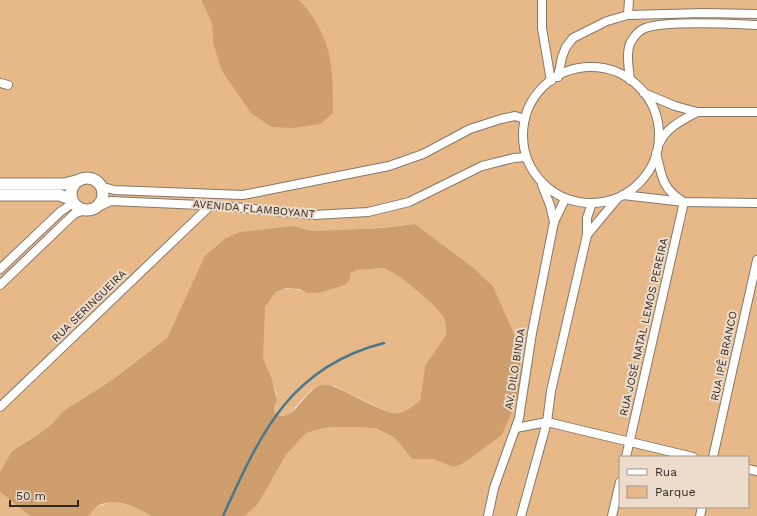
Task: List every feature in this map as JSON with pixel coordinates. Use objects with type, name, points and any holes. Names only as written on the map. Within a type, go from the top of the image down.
[{"type":"street","points":[[542,0],[542,28],[555,79]]},
{"type":"street","points":[[628,15],[629,0]]},
{"type":"street","points":[[555,79],[566,47],[573,38],[595,26],[628,15],[704,13],[757,14]]},
{"type":"street","points":[[630,80],[628,55],[631,41],[642,30],[661,25],[757,25]]},
{"type":"street","points":[[554,222],[547,194],[526,157],[523,134],[525,119],[534,97],[555,79],[574,70],[593,68],[612,71],[630,80],[644,93],[656,118],[658,128],[657,150],[666,187],[669,192],[684,202]]},
{"type":"street","points":[[0,83],[8,85]]},
{"type":"street","points":[[644,93],[675,106],[697,112],[757,112]]},
{"type":"street","points":[[587,235],[621,196],[639,183],[646,175],[663,134],[697,112]]},
{"type":"street","name":"AVENIDA FLAMBOYANT","points":[[100,186],[108,189],[244,195],[389,166],[422,154],[470,129],[515,116],[525,119]]},
{"type":"street","name":"AVENIDA FLAMBOYANT","points":[[0,285],[74,214],[111,201],[211,205],[314,215],[368,212],[410,202],[482,166],[514,158],[526,157]]},
{"type":"street","points":[[538,179],[553,192],[566,199],[592,203],[610,200],[621,196],[684,202],[757,203]]},
{"type":"street","points":[[0,269],[72,201],[73,186],[80,180]]},
{"type":"street","points":[[0,184],[64,184],[80,180],[93,180],[100,186],[102,199],[89,210],[59,195],[0,195]]},
{"type":"street","points":[[191,193],[190,204],[194,213],[192,222]]},
{"type":"street","points":[[554,222],[566,199]]},
{"type":"street","name":"RUA JOSÉ NATAL LEMOS PEREIRA","points":[[626,456],[684,202]]},
{"type":"street","points":[[521,516],[547,422],[551,391],[587,235],[587,218],[592,203]]},
{"type":"street","name":"RUA SERINGUEIRA","points":[[0,407],[211,205]]},
{"type":"street","name":"AV. DILO BINDA","points":[[488,516],[494,488],[516,428],[554,222]]},
{"type":"street","name":"RUA IPÊ BRANCO","points":[[713,456],[757,260]]},
{"type":"street","points":[[516,428],[547,422],[689,456]]},
{"type":"street","points":[[612,516],[619,486]]},
{"type":"green space","points":[[0,0],[201,0],[212,23],[213,43],[304,4],[299,0],[757,0],[757,516],[245,516],[258,504],[286,455],[306,433],[328,427],[375,428],[395,438],[412,459],[433,459],[453,467],[502,435],[523,380],[515,336],[493,286],[470,265],[415,224],[382,228],[312,231],[294,226],[178,314],[167,338],[112,380],[63,411],[52,424],[12,451],[0,472]]},
{"type":"green space","points":[[383,268],[398,275],[415,288],[438,310],[445,320],[446,335],[425,366],[420,401],[403,412],[396,413],[386,411],[335,386],[311,390],[287,416],[280,417],[275,414],[274,410],[277,395],[264,364],[262,353],[264,314],[268,301],[277,292],[282,290],[295,289],[307,293],[349,281],[351,273],[357,270]]},
{"type":"green space","points":[[0,492],[30,516],[0,516]]},
{"type":"green space","points":[[113,501],[140,509],[151,516],[89,516],[92,509]]},
{"type":"shaded area","points":[[201,0],[299,0],[305,6],[321,31],[329,53],[333,88],[333,113],[320,124],[293,128],[271,127],[251,113],[222,71],[213,43],[212,23]]},
{"type":"shaded area","points":[[415,224],[470,265],[493,286],[515,336],[523,380],[512,412],[502,435],[462,464],[453,467],[433,459],[412,459],[395,438],[375,428],[328,427],[306,433],[286,455],[258,504],[245,516],[151,516],[127,504],[109,502],[101,504],[94,509],[89,516],[30,516],[0,492],[0,472],[12,451],[52,424],[63,411],[112,380],[167,338],[205,256],[226,238],[240,232],[294,226],[312,231],[382,228]],"holes":[[[383,268],[390,271],[423,296],[438,310],[445,320],[446,335],[425,366],[420,401],[402,412],[395,413],[376,407],[344,391],[326,385],[319,386],[312,390],[295,410],[289,414],[282,416],[275,414],[274,409],[277,400],[272,380],[263,358],[265,307],[276,292],[286,288],[299,289],[307,293],[318,293],[345,285],[349,281],[351,273],[357,270]]]},
{"type":"waterway","points":[[223,516],[250,458],[265,432],[282,408],[301,387],[324,369],[351,354],[384,343]]}]
